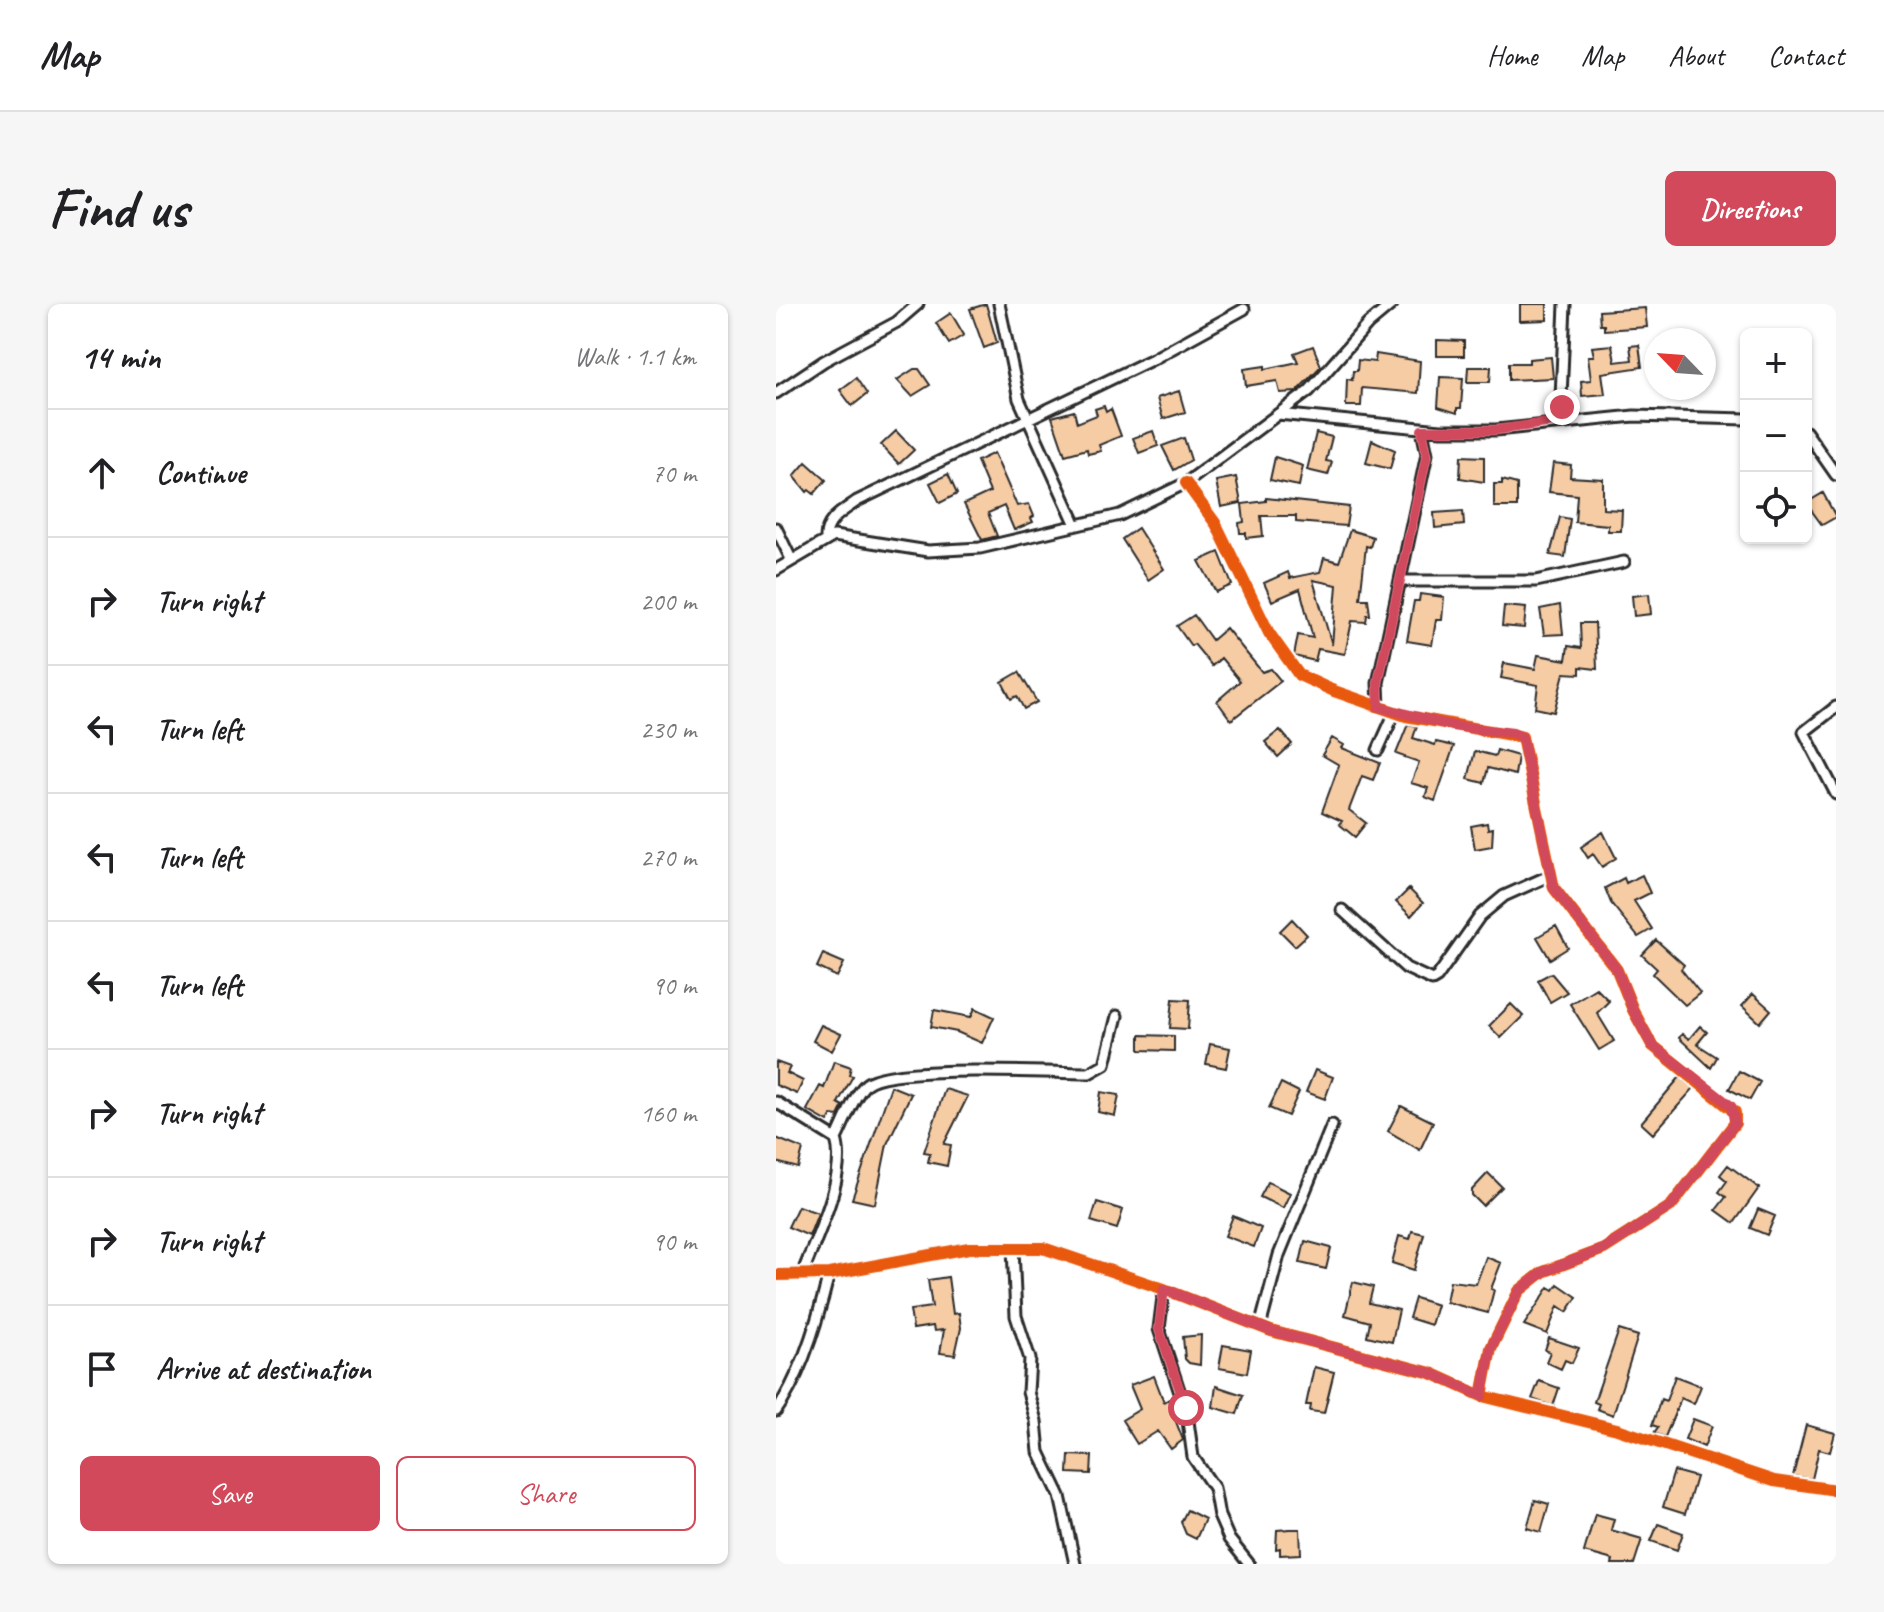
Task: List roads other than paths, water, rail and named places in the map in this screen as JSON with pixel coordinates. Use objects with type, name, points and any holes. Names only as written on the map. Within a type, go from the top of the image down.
[{"type":"street","points":[[776,393],[824,361],[897,322],[918,304]]},
{"type":"street","points":[[999,304],[1019,399],[1076,525]]},
{"type":"street","points":[[776,570],[834,536],[928,551],[980,548],[1120,515],[1186,483],[1309,391],[1368,324],[1392,304]]},
{"type":"street","points":[[1560,421],[1565,304]]},
{"type":"street","points":[[826,539],[825,529],[832,520],[857,501],[1153,359],[1244,309]]},
{"type":"street","points":[[1278,414],[1422,430],[1496,430],[1560,421],[1634,416],[1740,419]]},
{"type":"street","points":[[1379,707],[1378,683],[1427,454],[1422,430]]},
{"type":"street","points":[[1812,441],[1836,475]]},
{"type":"street","points":[[1186,483],[1216,524],[1269,633],[1299,675],[1395,712],[1453,726],[1513,733],[1522,737],[1551,875],[1566,906],[1617,970],[1633,1010],[1652,1045],[1731,1106],[1735,1123],[1671,1206],[1604,1249],[1543,1272],[1519,1291],[1491,1348],[1482,1396]]},
{"type":"street","points":[[776,528],[791,559]]},
{"type":"street","points":[[1401,581],[1536,581],[1624,562]]},
{"type":"street","points":[[1836,707],[1804,732],[1836,794]]},
{"type":"street","points":[[1378,750],[1395,712]]},
{"type":"street","points":[[1342,910],[1406,968],[1432,980],[1480,916],[1504,896],[1551,875]]},
{"type":"street","points":[[802,1275],[837,1176],[836,1139],[865,1085],[882,1076],[961,1072],[1089,1073],[1100,1070],[1105,1064],[1117,1016]]},
{"type":"street","points":[[776,1102],[836,1139]]},
{"type":"street","points":[[1260,1327],[1279,1255],[1332,1125]]},
{"type":"street","points":[[776,1275],[829,1274],[969,1248],[1043,1248],[1069,1254],[1260,1327],[1431,1373],[1482,1396],[1629,1433],[1774,1481],[1836,1490]]},
{"type":"street","points":[[1013,1248],[1016,1316],[1030,1359],[1028,1392],[1036,1421],[1039,1452],[1060,1496],[1075,1564]]},
{"type":"street","points":[[776,1411],[787,1394],[818,1313],[829,1274]]},
{"type":"street","points":[[1164,1289],[1159,1329],[1186,1408],[1193,1457],[1214,1488],[1219,1516],[1229,1539],[1249,1564]]}]
